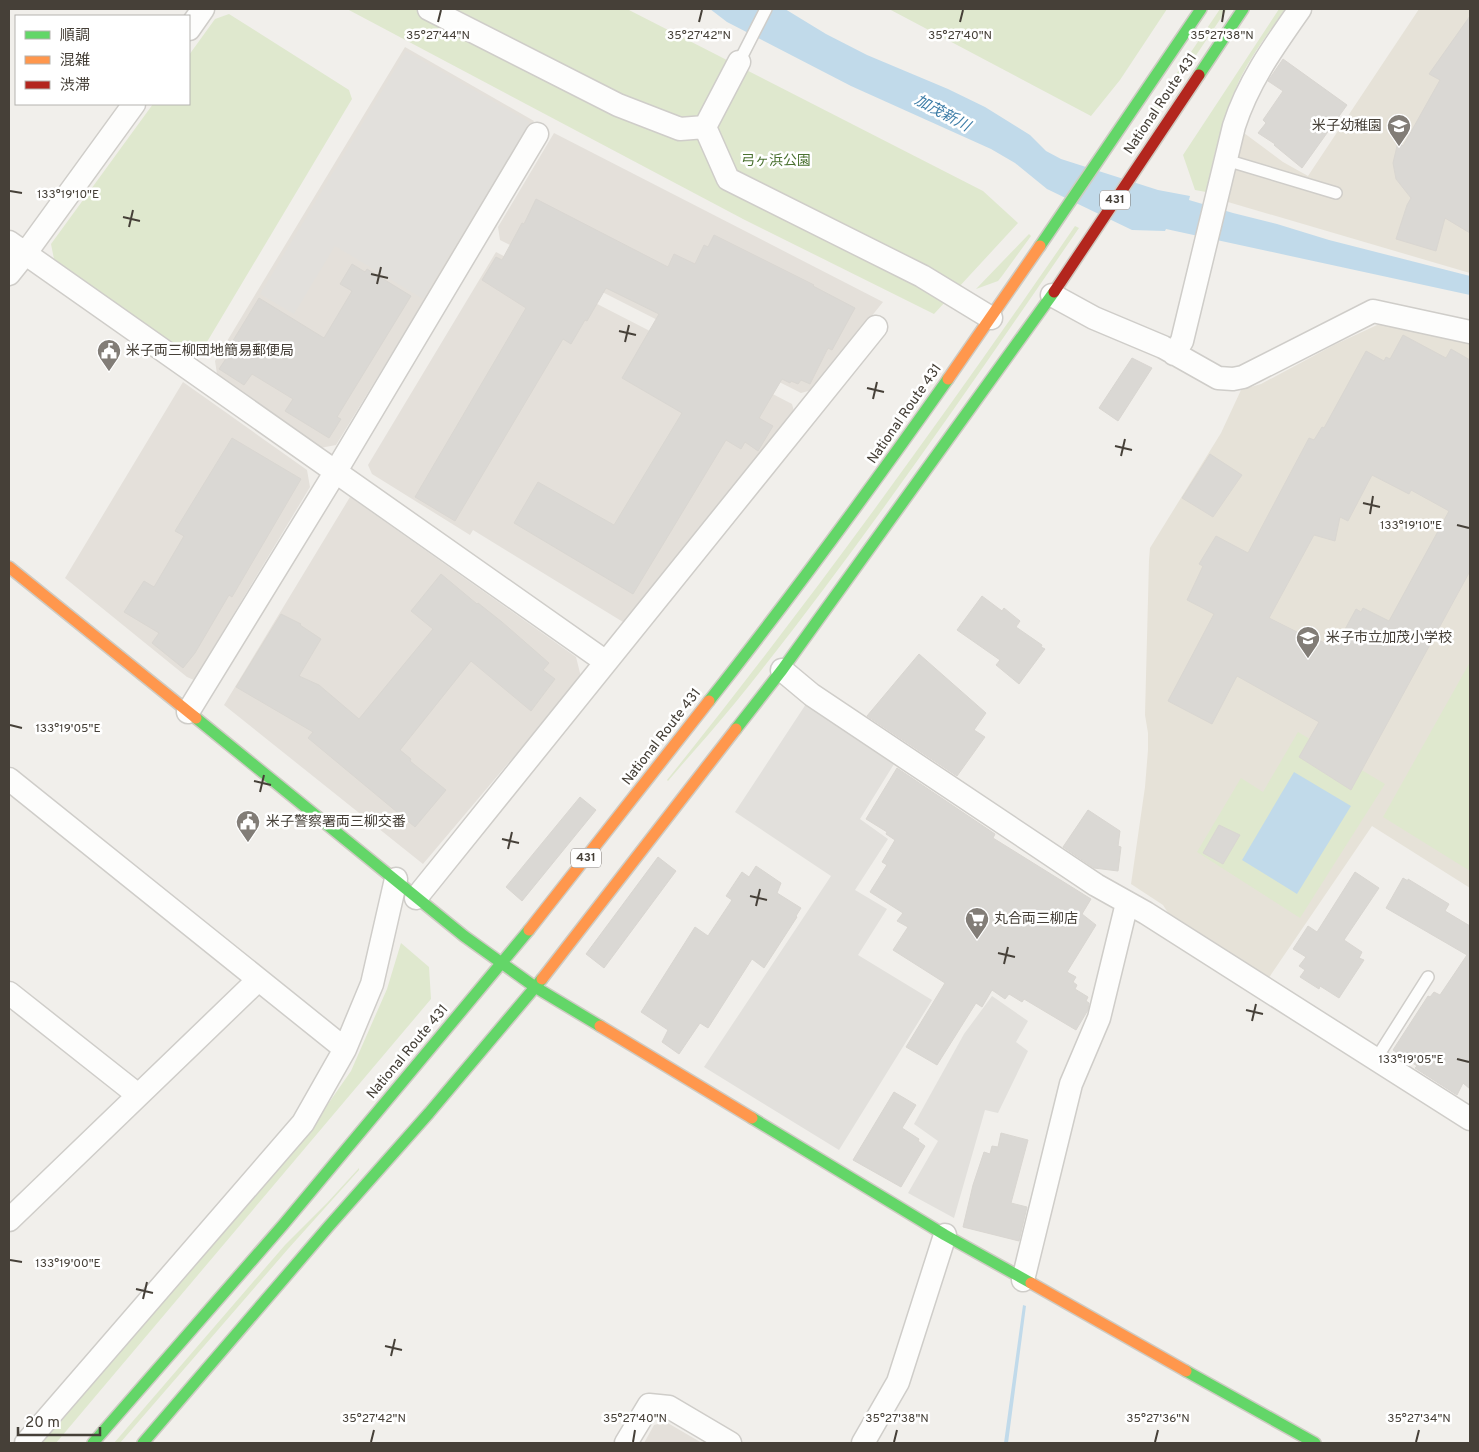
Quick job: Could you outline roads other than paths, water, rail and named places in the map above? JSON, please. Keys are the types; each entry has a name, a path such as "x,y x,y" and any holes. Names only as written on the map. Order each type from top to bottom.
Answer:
{"main road":[{"name":"National Route 431","path":"93,1443 282,1225 502,964 752,647 874,484 991,318 1201,9"},
{"name":"National Route 431","path":"143,1443 329,1226 429,1113 535,987 782,670 1052,296 1071,264 1243,9"},
{"path":"9,566 416,898 535,987 945,1235 1315,1443"}],"street":[{"path":"190,27 203,9"},
{"path":"429,9 618,105 680,128 705,127"},
{"path":"1174,354 1182,340 1234,126 1248,90 1260,67 1300,9"},
{"path":"705,127 739,62"},
{"path":"9,274 17,248 133,105"},
{"path":"705,127 728,179 922,276 991,318"},
{"path":"188,712 336,471 537,134"},
{"path":"17,248 606,662"},
{"path":"1052,296 1094,318 1163,347 1218,378 1233,379 1243,377 1373,311 1470,332"},
{"path":"416,898 876,327"},
{"path":"782,670 820,700 1096,885 1146,913 1470,1119"},
{"path":"9,779 345,1049"},
{"path":"26,1443 303,1123 345,1049 372,984 396,880"},
{"path":"1023,1280 1071,1084 1099,1018 1127,903"},
{"path":"9,1220 258,980"},
{"path":"9,993 138,1095"},
{"path":"863,1443 898,1382 945,1235"},
{"path":"626,1443 649,1405 669,1407 730,1443"}],"lane":[{"path":"739,62 766,9"},
{"path":"1226,160 1336,193"},
{"path":"1376,1059 1428,977"}],"water":[{"name":"加茂新川","path":"710,9 785,9 826,34 867,55 948,89 985,107 1030,135 1046,151 1061,159 1158,190 1190,196 1189,200 1233,213 1470,276 1470,295 1166,229 1165,231 1132,230 1047,189 1015,163 991,149 851,86 727,22"},
{"path":"1294,772 1351,806 1297,894 1242,860"},
{"path":"1023,1305 1026,1306 1008,1443 1004,1443"}],"place":[{"name":"米子幼稚園","path":"1399,147"},
{"name":"米子両三柳団地簡易郵便局","path":"109,372"},
{"name":"米子市立加茂小学校","path":"1308,659"},
{"name":"米子警察署両三柳交番","path":"248,843"},
{"name":"丸合両三柳店","path":"977,940"}],"park label":[{"name":"弓ヶ浜公園","path":"776,161"}]}
